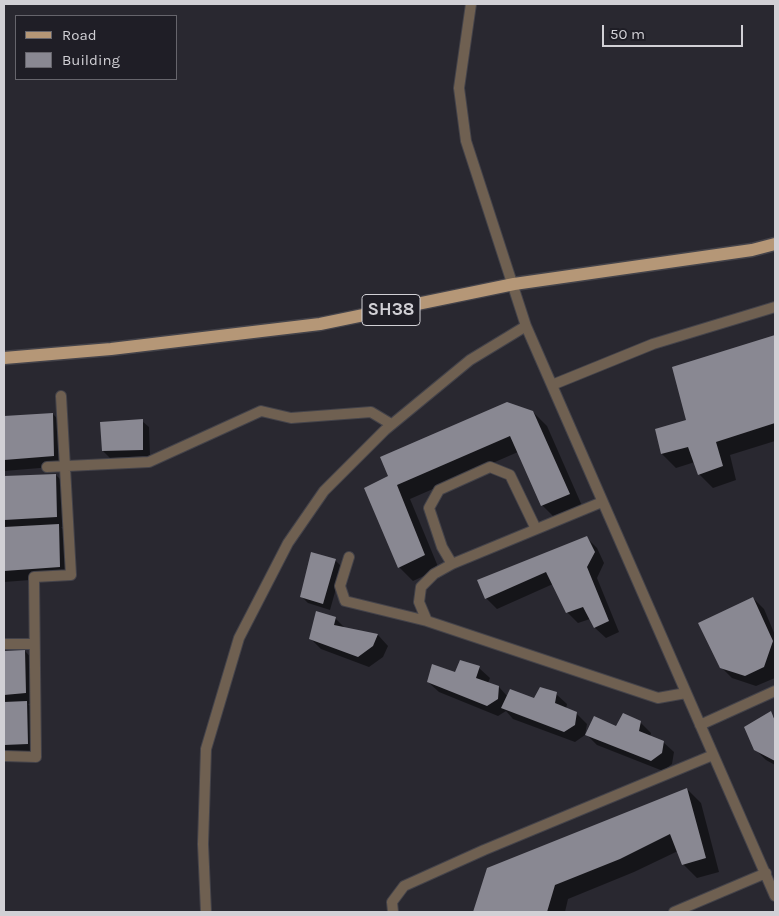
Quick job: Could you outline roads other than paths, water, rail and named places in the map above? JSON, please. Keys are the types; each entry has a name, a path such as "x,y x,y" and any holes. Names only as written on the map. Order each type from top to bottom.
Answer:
{"main road":[{"name":"SH38","path":"4,358 111,349 320,324 514,284 752,250 775,244"}],"street":[{"path":"471,4 459,88 466,141 514,284 526,326 775,896"},
{"path":"552,385 653,344 775,307"},
{"path":"206,912 203,844 206,749 239,638 288,543 324,491 391,424 470,360 526,326"},
{"path":"4,756 36,756 34,577 71,575 61,396"},
{"path":"47,467 148,462 262,411 291,418 371,412 391,424"},
{"path":"452,564 442,546 429,508 439,490 490,468 510,475 536,529"},
{"path":"426,621 419,602 421,587 434,574 452,564 602,502"},
{"path":"349,557 340,586 345,602 426,621 658,698 686,693"},
{"path":"4,644 34,644"},
{"path":"700,725 775,691"},
{"path":"393,912 392,902 404,886 484,850 713,755"},
{"path":"674,912 766,873"}]}
